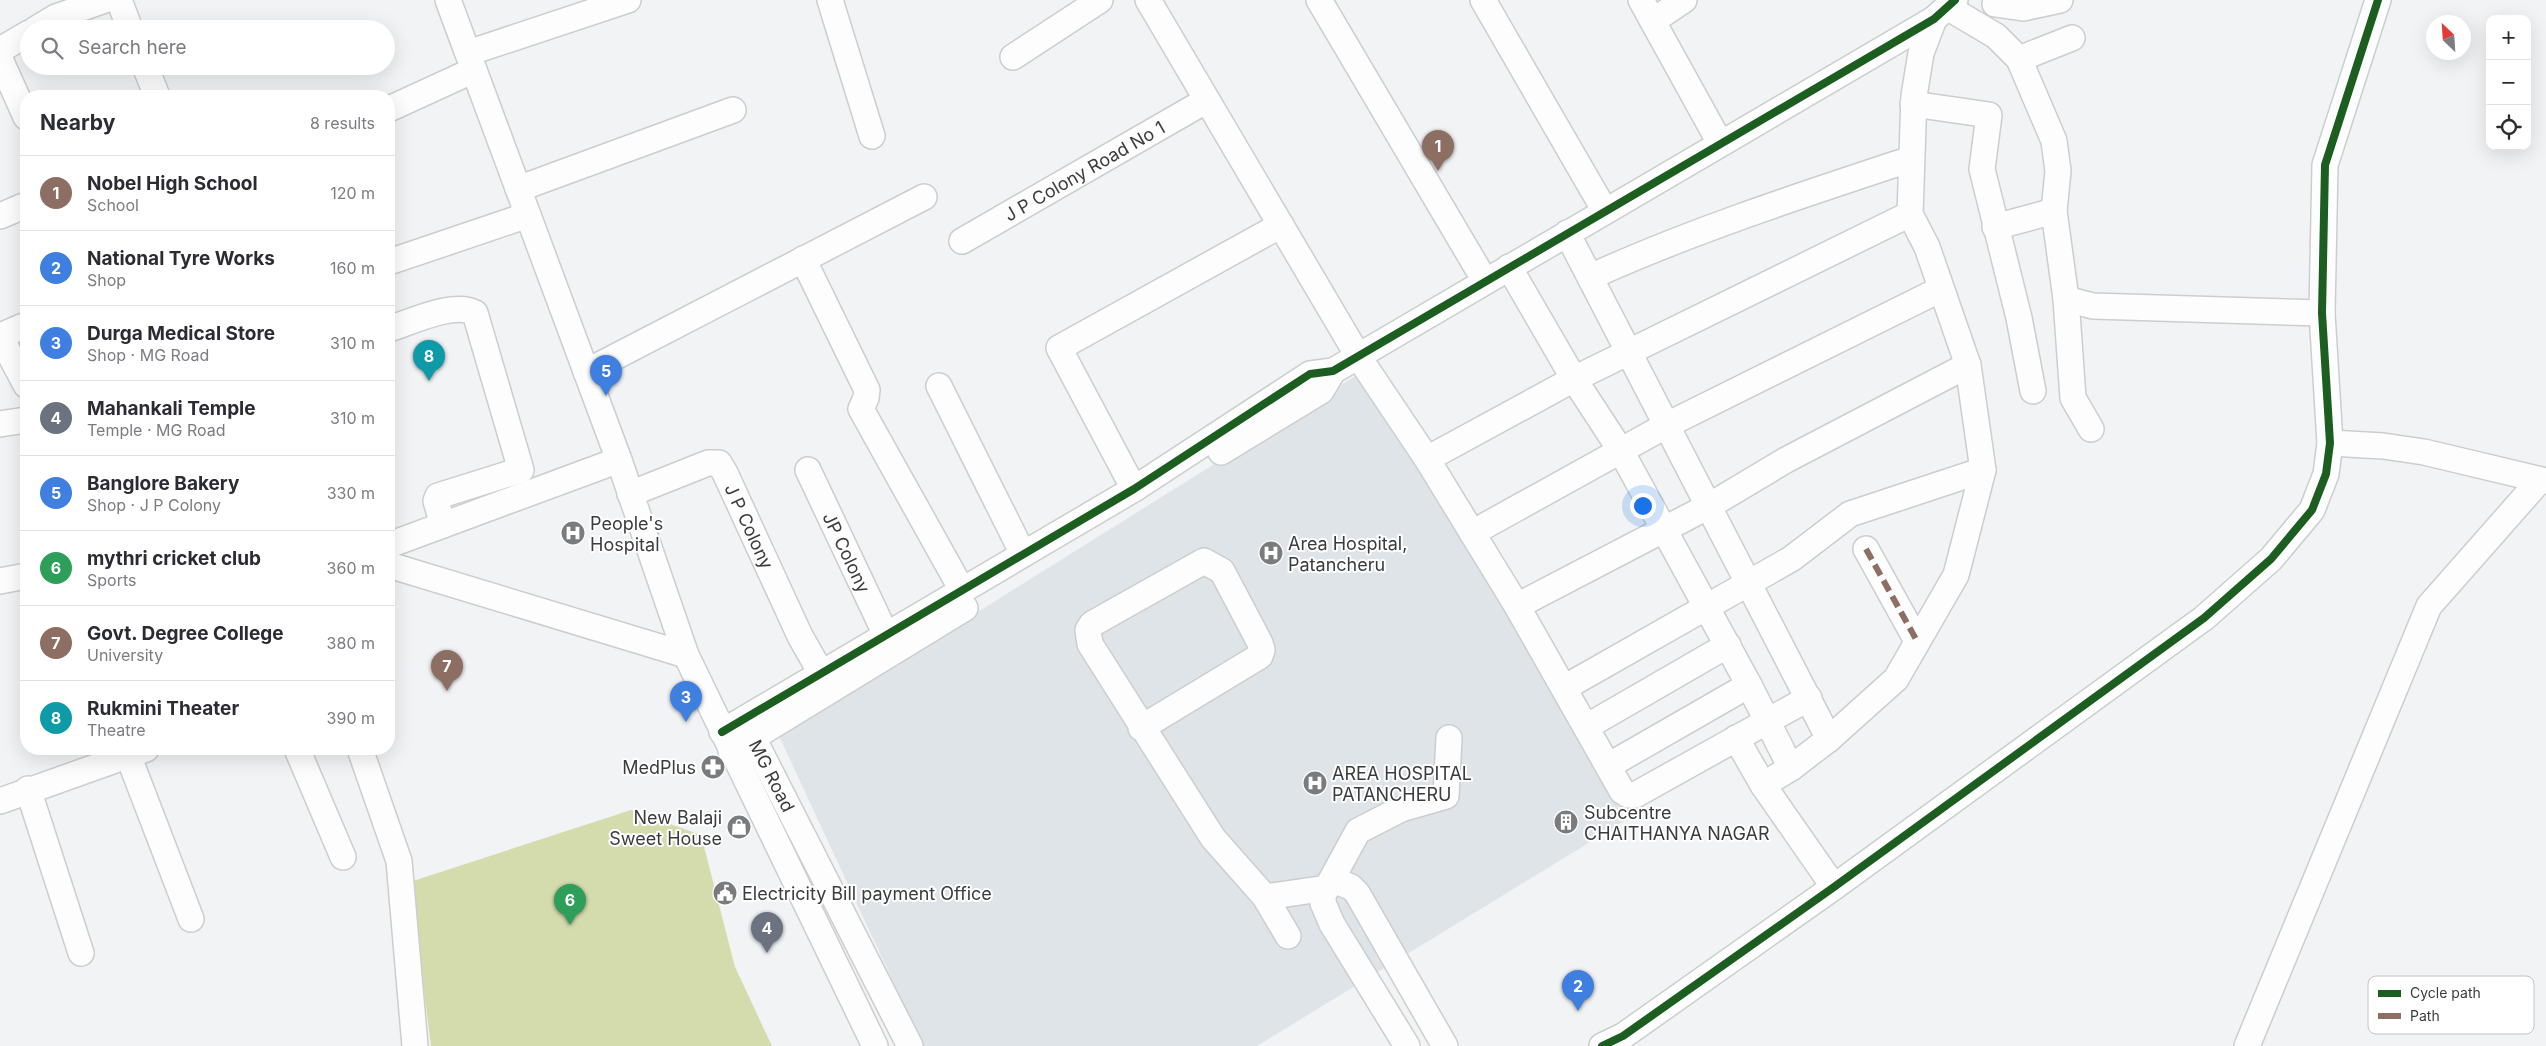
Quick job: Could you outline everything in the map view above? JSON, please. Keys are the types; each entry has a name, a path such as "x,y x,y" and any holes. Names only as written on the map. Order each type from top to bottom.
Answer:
{"street":[{"path":"51,20 105,0"},
{"path":"119,0 127,20"},
{"path":"448,0 619,460 686,655 708,702"},
{"path":"395,105 471,61 628,0"},
{"path":"830,0 872,136"},
{"path":"1013,56 1100,0"},
{"path":"1148,0 1358,356 1427,459 1517,606 1622,791 1628,795 1635,795 1809,698"},
{"path":"1319,0 1485,282"},
{"path":"1483,0 1605,211"},
{"path":"1684,0 1647,10 1720,143"},
{"path":"1995,4 2023,8 2060,0"},
{"path":"1615,1043 1834,887 2204,618 2238,591 2271,559 2312,510 2326,474 2330,443 2322,313 2326,165 2378,0"},
{"path":"1945,8 1996,36 2019,59 2054,141 2058,171 2054,211 2066,300 2073,398 2091,429"},
{"path":"1763,785 1829,739 1896,679 1956,575 1982,470 1968,365 1927,247 1910,214 1914,104 1921,53 1945,8"},
{"path":"726,742 1358,356 1567,234 1945,8"},
{"path":"0,50 20,38"},
{"path":"2019,59 2072,38"},
{"path":"0,59 20,104"},
{"path":"149,75 155,90"},
{"name":"J P Colony Road No 1","path":"962,241 1207,100"},
{"path":"1914,104 1990,115 1982,170 2019,318 2033,391"},
{"path":"518,189 733,110"},
{"path":"1590,277 1637,256 1780,202 1911,159"},
{"path":"586,372 924,197"},
{"path":"0,216 20,208"},
{"path":"1995,227 2054,211"},
{"path":"1427,459 1574,379 1910,214"},
{"path":"395,260 528,215"},
{"path":"1134,489 1059,348 1281,225"},
{"path":"1567,234 1829,739"},
{"path":"803,259 867,390 861,409 962,590"},
{"path":"1509,267 1574,379 1621,451 1728,645 1768,721 1790,768"},
{"path":"1472,533 1667,425 1942,289"},
{"path":"2066,300 2093,306 2322,313"},
{"path":"395,327 453,309 467,309 475,314 529,493"},
{"path":"20,327 0,336 20,374"},
{"path":"1517,606 1709,506 1786,460 1968,365"},
{"path":"749,729 821,673 1321,379"},
{"path":"939,386 1023,554"},
{"path":"0,424 20,421"},
{"path":"2247,1046 2430,606 2543,480 2424,452 2383,446 2330,443"},
{"path":"395,543 619,460"},
{"name":"J P Colony","path":"630,494 708,463 719,464 726,473 800,636 821,673"},
{"path":"443,525 436,501 438,496 521,470"},
{"name":"JP Colony","path":"808,470 886,635"},
{"path":"1564,688 1791,559 1850,514 1982,470"},
{"path":"1866,549 1917,641"},
{"path":"1141,728 1260,656 1262,650 1260,643 1222,571 1204,561 1092,624 1088,630 1090,644 1141,728 1213,838 1265,897 1288,936"},
{"path":"395,567 686,655"},
{"path":"0,581 20,577"},
{"path":"1586,727 1728,645"},
{"path":"1608,766 1749,685"},
{"name":"MG Road","path":"708,702 749,729 910,1046"},
{"name":"MG Road","path":"708,702 875,1046"},
{"path":"1407,1046 1332,924 1324,903 1330,884 1358,831 1401,809 1446,796 1449,738"},
{"path":"1736,738 1763,785 1834,887"},
{"path":"0,801 28,789 128,755"},
{"path":"138,755 192,919"},
{"path":"300,755 343,857"},
{"path":"362,755 399,861 415,1046"},
{"path":"28,789 81,953"},
{"path":"1265,897 1330,884 1351,887 1357,893 1445,1046"}],"shaded area":[{"name":"Area Hospital, Patancheru","path":"1365,370 1626,820 1257,1046 923,1046 779,736"}],"green space":[{"path":"631,810 701,835 735,967 772,1046 431,1046 410,882"}],"marked path":[{"path":"1866,549 1917,641"}],"cycle path":[{"path":"722,732 1134,489 1310,374 1333,371 1934,19 1955,0"},
{"path":"1602,1046 1623,1036 1834,887 2204,618 2271,559 2312,510 2326,474 2330,443 2322,313 2325,165 2378,0"}],"place":[{"name":"Nobel High School","path":"1438,171"},
{"name":"Rukmini Theater","path":"429,381"},
{"name":"Banglore Bakery","path":"606,396"},
{"name":"People's Hospital","path":"573,533"},
{"name":"Area Hospital, Patancheru","path":"1271,553"},
{"name":"Govt. Degree College","path":"447,691"},
{"name":"Durga Medical Store","path":"686,722"},
{"name":"MedPlus","path":"713,767"},
{"name":"AREA HOSPITAL PATANCHERU","path":"1315,783"},
{"name":"Subcentre CHAITHANYA NAGAR","path":"1566,822"},
{"name":"New Balaji Sweet House","path":"739,827"},
{"name":"Electricity Bill payment Office","path":"725,893"},
{"name":"mythri cricket club","path":"570,925"},
{"name":"Mahankali Temple","path":"767,953"},
{"name":"National Tyre Works","path":"1578,1011"}]}
